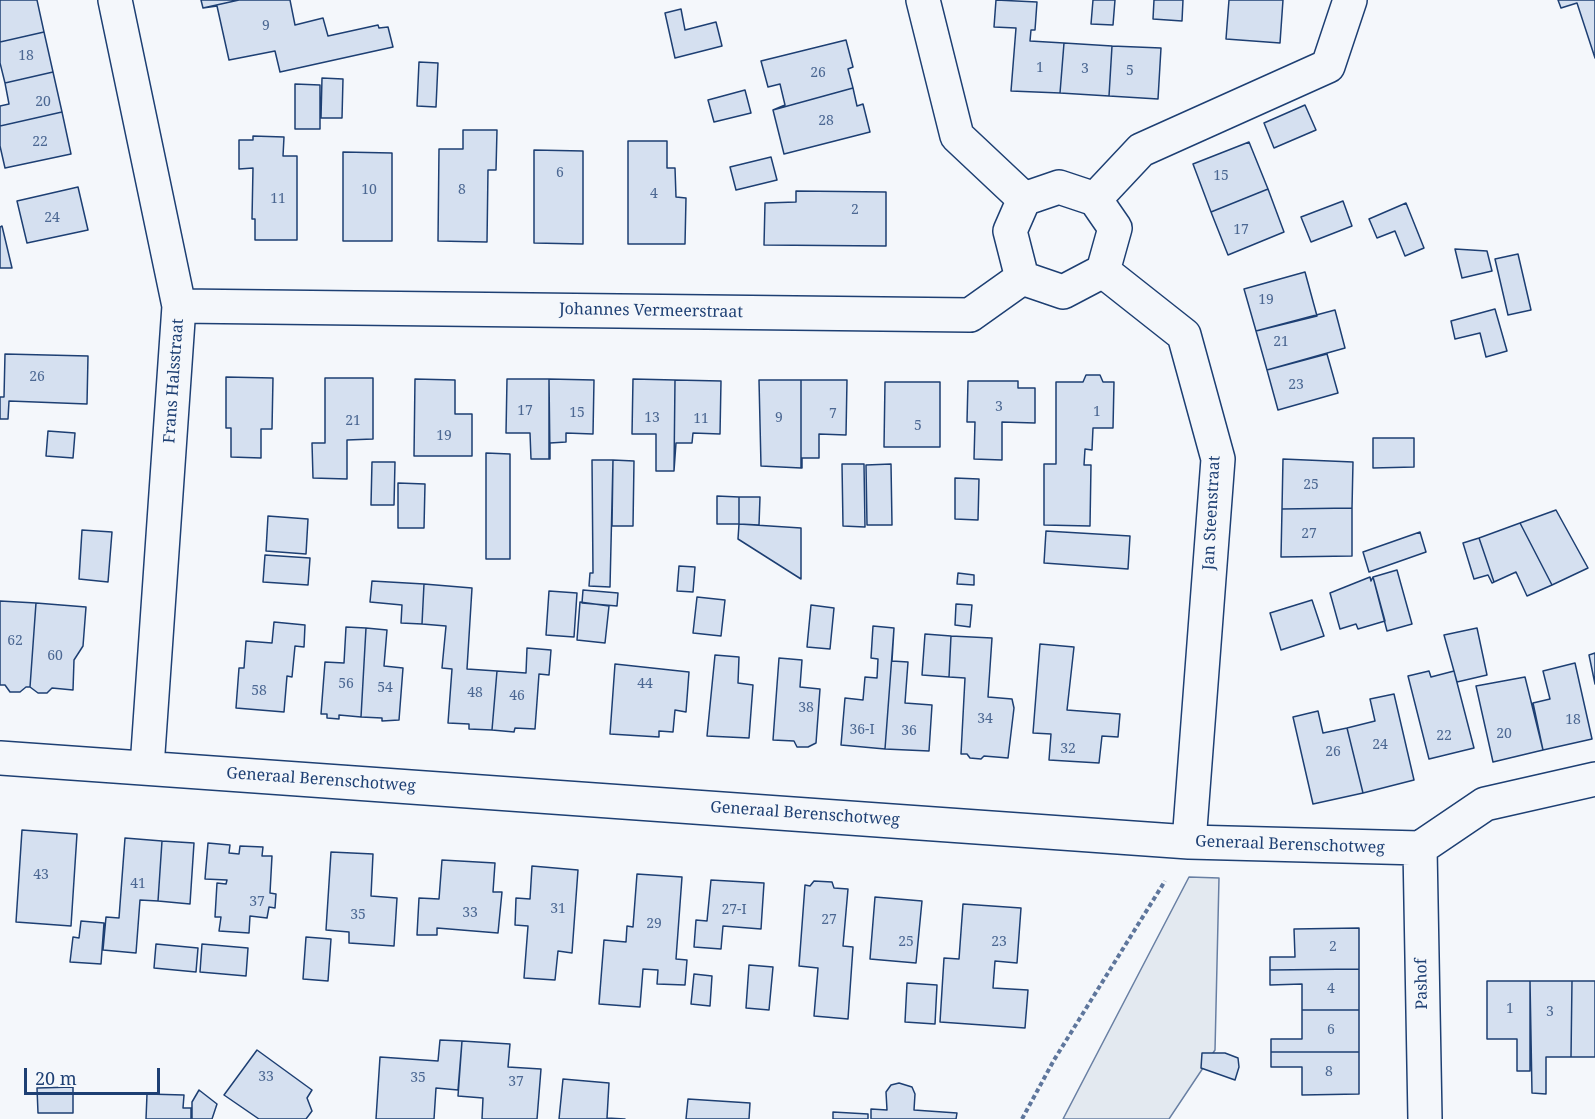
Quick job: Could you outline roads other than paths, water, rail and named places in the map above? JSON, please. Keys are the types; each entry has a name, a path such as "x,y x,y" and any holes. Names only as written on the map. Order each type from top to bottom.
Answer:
{"street":[{"name":"Frans Halsstraat","path":"115,0 179,306 147,767"},
{"path":"923,0 957,136 1024,199"},
{"path":"1095,199 1141,150 1328,66 1350,0"},
{"path":"1059,187 1095,199 1115,228 1103,271 1063,292 1022,278 1010,231 1024,199 1059,187"},
{"name":"Jan Steenstraat","path":"1103,271 1184,335 1218,459 1189,842"},
{"name":"Johannes Vermeerstraat","path":"179,306 970,315 1022,278"},
{"name":"Generaal Berenschotweg","path":"0,758 1189,842 1420,848"},
{"path":"1420,848 1485,804 1595,778"},
{"name":"Pashof","path":"1420,848 1425,1119"}]}
